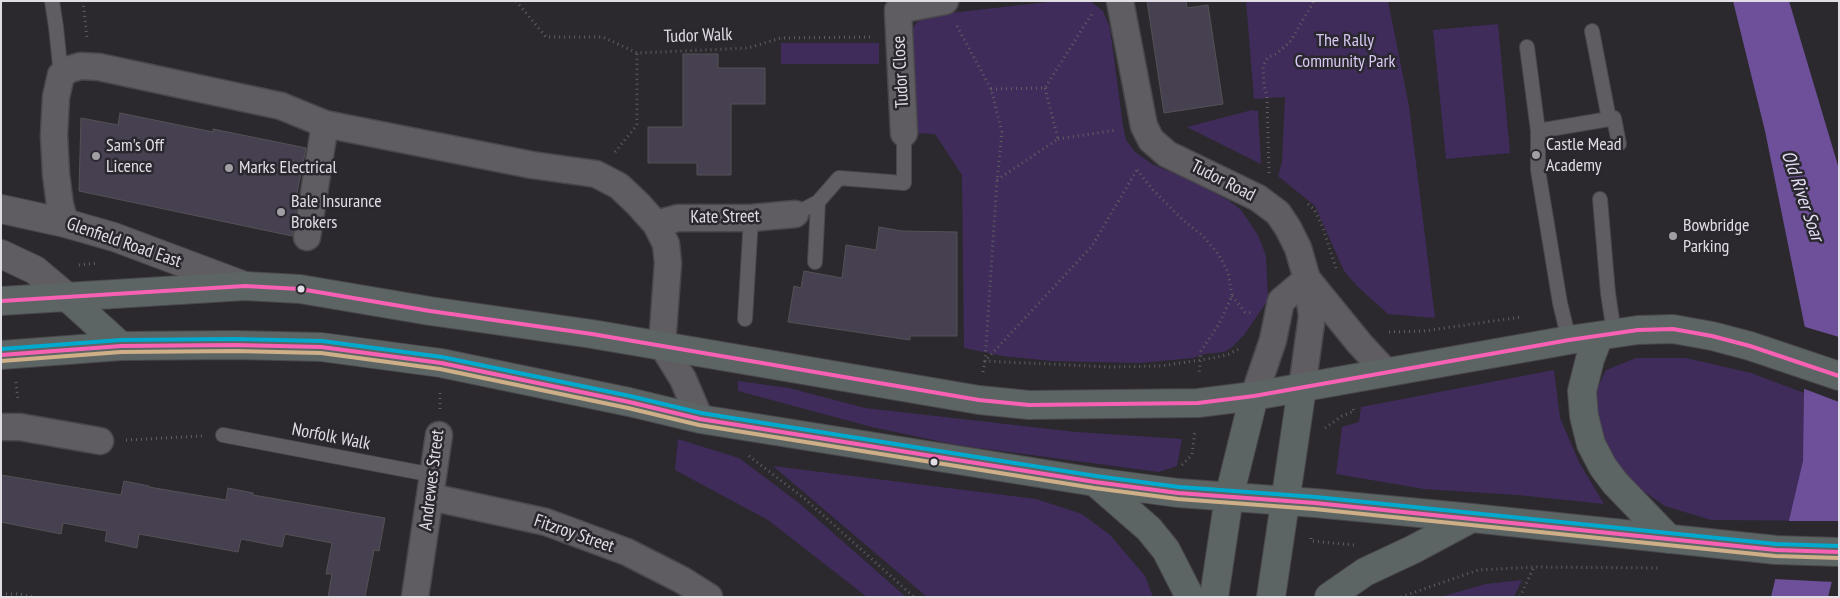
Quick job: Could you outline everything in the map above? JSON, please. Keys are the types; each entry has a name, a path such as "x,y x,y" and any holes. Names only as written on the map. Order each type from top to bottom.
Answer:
{"main road":[{"path":"1,301 245,286 300,289 430,311 662,345 979,400 1029,406 1198,403 1254,396 1569,340 1638,330 1673,329 1712,336 1839,376"},
{"path":"67,297 121,346"},
{"path":"1606,334 1590,359 1582,390 1584,416 1591,444 1603,467 1615,483 1669,539"},
{"path":"1,355 121,346 235,345 321,347 441,363 629,402 700,419 1095,482 1178,493 1472,518 1776,550 1839,552"},
{"path":"1271,597 1302,388"},
{"path":"1214,597 1230,497 1254,396"},
{"path":"1095,482 1149,529 1166,550 1190,597"},
{"path":"1329,597 1364,572 1414,550 1472,518"}],"street":[{"name":"Tudor Close","path":"904,133 897,6 945,1"},
{"path":"1120,1 1147,133"},
{"path":"65,222 58,189 55,155 56,97 61,75 70,69 80,66 91,66 281,106 324,124 532,165 596,174 619,186 638,204 656,224 666,244 668,263 662,345 683,379 700,419"},
{"path":"307,237 324,124"},
{"name":"Tudor Road","path":"1147,133 1167,154 1258,198 1278,213 1288,228 1298,248 1307,279 1312,316 1302,388"},
{"name":"Glenfield Road East","path":"1,209 65,222 128,242 245,286"},
{"name":"Kate Street","path":"656,224 678,218 751,218 795,214"},
{"path":"1,254 34,270 67,297"},
{"path":"1254,396 1272,340 1281,302 1307,279"},
{"name":"Tudor Road","path":"1307,279 1360,344 1386,372"},
{"path":"1,427 20,427 100,441"},
{"name":"Andrewes Street","path":"414,597 439,435"},
{"name":"Fitzroy Street","path":"432,486 546,522 627,552 682,580 709,597"}],"lane":[{"path":"52,1 61,75"},
{"path":"1592,31 1609,120"},
{"path":"1526,47 1538,132 1538,170 1562,311 1569,340"},
{"path":"1538,132 1614,118 1619,144"},
{"path":"795,214 818,202 839,178 904,182 904,133"},
{"path":"1600,199 1608,293 1606,334"},
{"path":"815,262 818,202"},
{"path":"745,319 751,218"},
{"name":"Norfolk Walk","path":"223,435 432,486"}],"path":[{"path":"83,1 91,66"},
{"name":"Tudor Walk","path":"516,1 546,37 603,37 637,52 748,48 781,38 900,37"},
{"path":"945,1 991,89 1002,132 985,361 979,400"},
{"path":"1258,198 1269,176 1267,97 1263,66 1268,57 1276,54 1290,42 1314,1"},
{"path":"1058,139 1045,88 1094,9"},
{"path":"596,174 636,125 637,52"},
{"path":"991,89 1045,88"},
{"path":"985,361 1092,246 1137,170 1147,133 1058,139 997,181"},
{"path":"1137,170 1154,191 1182,219 1203,236 1219,255 1228,272 1232,296 1219,324 1201,351 1192,455 1181,466 1178,493"},
{"path":"1386,331 1392,333 1424,331 1562,311"},
{"path":"985,361 1111,367 1161,366 1229,354 1241,348 1245,343"},
{"name":"Andrewes Street","path":"439,435 441,363"},
{"path":"100,441 223,435"},
{"path":"745,454 805,499 914,597"},
{"path":"1401,597 1478,570 1534,567 1660,568"},
{"path":"1520,597 1534,567"},
{"path":"1,594 18,594 34,597"}],"green space":[{"path":"1057,1 1090,1 1103,11 1110,28 1126,140 1135,152 1152,164 1194,182 1228,200 1241,210 1258,235 1266,256 1268,300 1244,335 1224,352 1204,354 1193,358 1140,363 1051,361 1003,356 964,348 962,175 935,134 914,133 912,30 917,22 926,16"},
{"name":"The Rally Community Park","path":"1246,1 1388,1 1409,106 1435,318 1388,314 1357,286 1344,271 1315,206 1278,176 1282,162 1285,97 1254,99"},
{"path":"1498,24 1510,153 1446,159 1433,30"},
{"path":"781,43 879,43 879,64 781,64"},
{"path":"1252,110 1258,111 1261,164 1187,127"},
{"path":"1636,358 1686,358 1751,373 1839,406 1839,521 1711,520 1665,506 1627,480 1606,450 1592,400 1606,370"},
{"path":"1554,370 1560,418 1579,462 1604,504 1518,495 1424,489 1336,474 1342,427 1359,422 1361,407"},
{"path":"738,381 789,388 865,408 1076,432 1182,439 1177,466 1159,472 957,445 872,427 738,391"},
{"path":"678,439 739,458 799,503 906,597 867,597 768,520 675,470"},
{"path":"773,466 1036,499 1082,514 1110,535 1145,576 1153,597 927,597"},
{"path":"1522,580 1514,597 1440,597 1486,584"}],"water":[{"name":"Old River Soar","path":"1733,1 1789,1 1839,169 1839,553 1828,597 1771,597 1803,461 1805,328 1765,131"}],"pier":[{"path":"1802,326 1839,337 1839,402 1802,388"},
{"path":"1787,521 1839,521 1839,563 1834,582 1773,579"}],"building":[{"path":"1147,1 1186,1 1187,8 1208,5 1223,104 1164,113"},
{"path":"683,54 718,54 718,68 765,68 765,104 731,104 731,175 697,175 697,163 648,163 648,127 683,127"},
{"name":"Marks Electrical","path":"120,113 306,148 297,193 299,194 292,236 79,191 81,118 118,125"},
{"path":"879,227 902,231 957,232 957,336 910,336 910,340 788,322 794,286 801,288 804,271 842,278 846,245 876,250"},
{"path":"1,475 121,495 124,481 226,500 228,488 253,493 253,495 385,518 379,551 374,550 365,597 328,597 332,574 326,574 332,543 285,534 282,547 241,539 238,552 139,534 137,548 105,541 107,531 63,523 61,534 1,522"}],"transit line":[{"path":"1,301 245,286 300,289 430,311 592,334 979,400 1029,405 1198,403 1254,396 1569,340 1638,330 1673,329 1712,336 1750,346 1839,376"},
{"path":"1,349 121,340 235,339 322,341 442,357 630,396 701,413 1096,476 1179,487 1316,497 1776,544 1839,546"},
{"path":"1,355 121,346 235,345 321,347 441,363 629,402 700,419 1095,482 1178,493 1315,503 1776,550 1839,552"},
{"path":"1,361 121,352 235,351 321,353 440,369 628,408 699,425 1094,488 1178,499 1314,509 1775,556 1839,558"}],"place":[{"name":"Castle Mead Academy","path":"1536,155"},
{"name":"Sam's Off Licence","path":"96,156"},
{"name":"Marks Electrical","path":"229,168"},
{"name":"Bale Insurance Brokers","path":"281,212"},
{"name":"Bowbridge Parking","path":"1673,236"}]}
